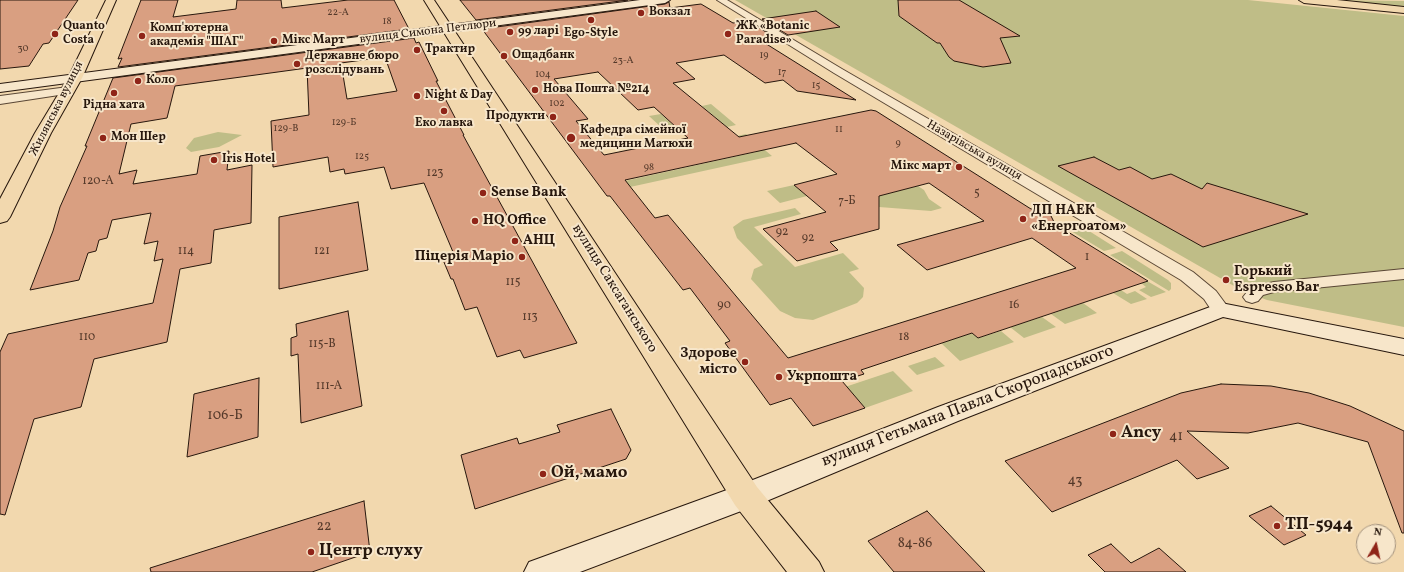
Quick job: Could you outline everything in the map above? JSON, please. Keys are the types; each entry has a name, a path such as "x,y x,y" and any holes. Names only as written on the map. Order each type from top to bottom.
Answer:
{"main road":[{"name":"Жилянська вулиця","path":"0,217 43,133 71,84 111,0"},
{"name":"вулиця Саксаганського","path":"429,0 449,29 746,496 807,572"},
{"name":"вулиця Симона Петлюри","path":"0,88 71,84 449,29 665,0"},
{"path":"1304,0 1404,10"},
{"path":"1221,310 1404,348"},
{"name":"вулиця Гетьмана Павла Скоропадського","path":"541,572 746,496 948,414 1221,310"}],"street":[{"name":"Назарівська вулиця","path":"720,0 838,72 1187,276 1206,291 1221,310"},
{"name":"вулиця Симона Петлюри","path":"0,100 71,84"},
{"path":"1252,297 1257,291 1274,287 1404,274"}],"shaded area":[{"path":"735,0 1248,0 1404,16 1404,327 1267,300 1241,290"},
{"path":"1327,0 1404,1 1404,7"},
{"path":"711,104 736,125 727,127 702,106"},
{"path":"661,114 674,126 662,128 649,116"},
{"path":"218,132 242,135 219,147 191,152 186,148 194,138"},
{"path":"746,134 772,156 630,187 625,181 756,152 737,136"},
{"path":"794,185 807,196 780,203 767,191"},
{"path":"918,186 924,190 929,199 942,208 931,211 879,207 879,196"},
{"path":"795,208 801,214 754,227 795,267 843,253 859,269 849,272 864,288 863,297 857,303 813,320 795,318 780,311 751,279 754,269 763,265 737,238 733,227 743,220"},
{"path":"1078,224 1116,248 1104,251 1066,228"},
{"path":"1122,251 1168,280 1171,283 1171,289 1169,291 1110,255"},
{"path":"1147,281 1166,292 1151,297 1139,290 1146,287 1141,283"},
{"path":"1121,290 1127,294 1135,291 1147,299 1131,304 1113,293"},
{"path":"1083,303 1097,313 1065,324 1051,314"},
{"path":"1042,317 1056,327 1024,338 1010,327"},
{"path":"1001,331 1014,342 960,361 941,343 972,333 978,338"},
{"path":"935,357 945,366 917,375 908,366"},
{"path":"893,371 913,391 865,408 852,394 803,401"}],"building":[{"path":"0,0 78,0 49,43 43,44 29,66 0,69"},
{"path":"141,0 178,0 173,17 236,9 237,0 281,0 282,8 348,0 394,0 409,29 118,67 122,58 118,59"},
{"path":"460,0 628,0 476,20"},
{"path":"898,0 959,0 1020,36 1000,38 1011,63 983,67 954,61 949,57 940,43 937,43 899,16"},
{"path":"669,2 670,8 701,4 733,23 748,21 774,37 760,40 856,100 797,91 783,80 765,83 724,55 676,63 695,79 673,83 739,137 871,110 876,111 1031,209 1045,211 1050,214 1055,224 1148,281 978,338 972,333 861,370 864,374 842,381 865,408 813,426 791,398 770,405 725,343 730,341 690,288 683,290 610,196 607,196 482,29 665,4","holes":["598,72 638,110 654,107 688,138 604,155 576,121 588,119 554,79","796,143 837,174 794,185 826,212 763,229 797,261 838,250 830,242 879,229 879,196 929,183 984,221 897,245 927,270 1032,238 1076,268 788,358 668,215 655,218 625,180"]},
{"path":"816,11 840,27 788,35 762,19"},
{"path":"414,38 416,43 419,42 438,81 436,81 463,135 577,343 524,358 520,350 497,357 477,307 465,310 453,279 451,279 441,255 453,252 424,183 391,189 384,167 345,174 344,169 330,172 328,157 273,167 271,121 309,115 307,68 175,86 167,118 131,124 119,174 137,170 133,184 197,174 200,156 229,151 227,170 252,165 251,223 214,230 211,263 180,269 167,342 94,359 81,407 34,419 5,515 0,514 0,352 8,334 153,303 163,259 154,261 158,241 144,244 151,213 112,220 107,238 99,240 96,251 88,253 79,280 30,290 53,231 60,207 87,146 85,146 113,78","holes":["385,57 397,91 347,99 341,63"]},
{"path":"1094,157 1119,170 1130,167 1152,179 1171,174 1202,189 1207,183 1308,214 1203,247 1058,166"},
{"path":"358,202 368,270 279,289 279,217"},
{"path":"348,311 362,406 301,423 298,354 291,356 291,338 297,336 296,324"},
{"path":"259,378 258,437 187,457 194,394"},
{"path":"1221,384 1271,386 1309,393 1350,406 1404,431 1404,533 1402,533 1368,442 1298,423 1248,433 1187,431 1229,468 1197,479 1177,460 1052,512 1005,461 1181,393"},
{"path":"611,409 631,450 626,459 475,509 461,455 517,438 519,444 560,432 557,425"},
{"path":"364,501 370,552 312,572 151,572 150,568"},
{"name":"ТП-5944","path":"1271,506 1306,535 1284,545 1249,516"},
{"path":"927,511 985,572 894,572 868,541"},
{"path":"1111,544 1131,563 1159,548 1186,572 1105,572 1088,555"}],"place":[{"name":"Вокзал","path":"641,13"},
{"name":"Ego-Style","path":"591,20"},
{"name":"99 ларі","path":"510,32"},
{"name":"Quanto Costa","path":"55,34"},
{"name":"ЖК «Botanic Paradise»","path":"728,34"},
{"name":"Комп'ютерна академія \"ШАГ\"","path":"142,36"},
{"name":"Мікс Март","path":"274,41"},
{"name":"Трактир","path":"417,50"},
{"name":"Ощадбанк","path":"504,56"},
{"name":"Державне бюро розслідувань","path":"297,64"},
{"name":"Коло","path":"138,81"},
{"name":"Нова Пошта №214","path":"535,90"},
{"name":"Рідна хата","path":"114,93"},
{"name":"Night & Day","path":"417,96"},
{"name":"Еко лавка","path":"444,111"},
{"name":"Продукти","path":"553,117"},
{"name":"Мон Шер","path":"103,138"},
{"name":"Кафедра сімейної медицини Матюхи","path":"571,138"},
{"name":"Iris Hotel","path":"214,160"},
{"name":"Мікс март","path":"959,167"},
{"name":"Sense Bank","path":"483,193"},
{"name":"ДП НАЕК «Енергоатом»","path":"1023,219"},
{"name":"HQ Office","path":"475,221"},
{"name":"АНЦ","path":"515,241"},
{"name":"Піцерія Маріо","path":"522,257"},
{"name":"Горький Espresso Bar","path":"1226,280"},
{"name":"Здорове місто","path":"745,362"},
{"name":"Укрпошта","path":"779,377"},
{"name":"Ancy","path":"1113,434"},
{"name":"Ой, мамо","path":"543,474"},
{"name":"ТП-5944","path":"1277,526"},
{"name":"Центр слуху","path":"311,552"}]}
